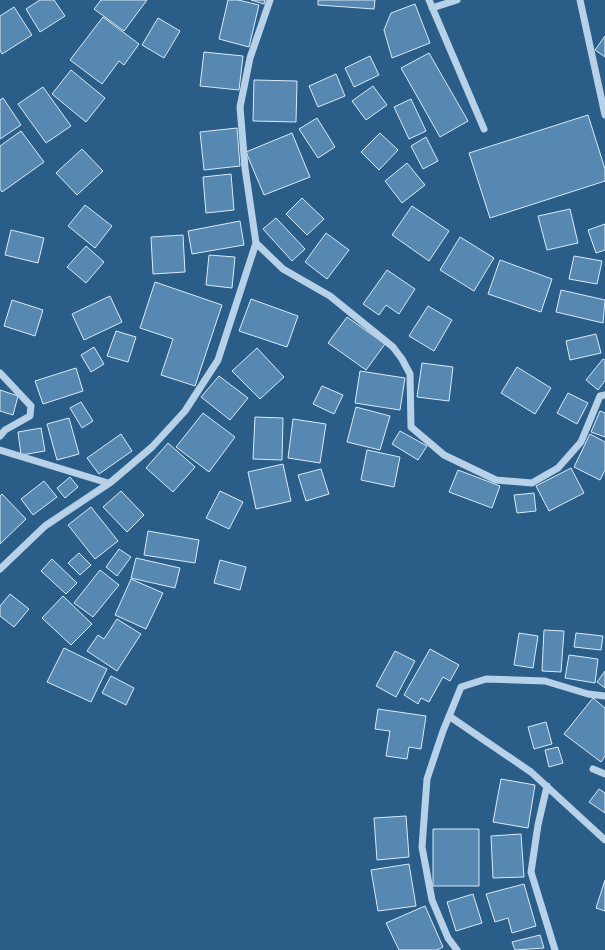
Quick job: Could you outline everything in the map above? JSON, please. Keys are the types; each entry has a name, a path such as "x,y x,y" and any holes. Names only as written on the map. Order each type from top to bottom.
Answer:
{"street":[{"path":"0,569 45,526 108,483 152,447 185,411 218,360 256,243 245,168 240,107 250,58 270,0"},
{"path":"429,0 484,128"},
{"path":"432,8 457,0"},
{"path":"580,0 605,115"},
{"path":"256,243 282,269 330,296 393,347 402,359 410,374 411,427 444,455 496,480 532,483 558,468 581,442 600,396 605,395"},
{"path":"0,374 31,406 30,416 6,430 0,436"},
{"path":"0,450 108,483"},
{"path":"457,950 448,938 432,900 422,847 427,779 449,716 461,688 486,679 545,681 588,694 605,696"},
{"path":"449,716 531,772 605,840"},
{"path":"594,769 605,774"},
{"path":"547,786 538,824 531,872 555,950"}],"building":[{"path":"40,0 54,0 65,16 40,32 26,9"},
{"path":"101,0 147,0 124,31 94,9"},
{"path":"228,0 238,0 259,5 249,47 219,39"},
{"path":"251,0 265,0 264,4"},
{"path":"318,0 375,0 374,9 318,5"},
{"path":"415,4 430,43 392,58 384,30 391,13"},
{"path":"14,7 32,35 2,54 0,50 0,16"},
{"path":"103,17 139,44 124,65 119,61 102,84 70,60"},
{"path":"158,18 180,31 164,58 142,45"},
{"path":"605,36 605,57 595,50"},
{"path":"204,52 243,56 239,90 200,86"},
{"path":"429,53 468,121 440,137 401,68"},
{"path":"370,56 379,75 354,87 345,68"},
{"path":"71,70 105,98 86,122 52,94"},
{"path":"336,74 345,96 318,107 309,86"},
{"path":"254,80 297,81 296,122 253,121"},
{"path":"373,86 387,105 366,120 352,101"},
{"path":"43,87 71,126 46,143 18,104"},
{"path":"3,98 21,125 0,139 0,100"},
{"path":"411,99 426,131 409,139 394,107"},
{"path":"588,115 605,169 605,181 490,218 469,153"},
{"path":"317,118 335,147 318,158 299,129"},
{"path":"237,128 240,166 204,170 200,132"},
{"path":"21,131 44,162 2,192 0,189 0,146"},
{"path":"292,133 310,177 264,195 246,152"},
{"path":"380,133 398,150 379,170 361,152"},
{"path":"426,137 438,161 423,169 411,146"},
{"path":"82,149 103,171 77,195 56,173"},
{"path":"407,163 425,185 402,203 385,181"},
{"path":"231,174 234,210 206,213 203,177"},
{"path":"302,198 324,219 307,235 286,214"},
{"path":"85,205 112,226 95,248 68,226"},
{"path":"412,206 449,231 429,261 392,235"},
{"path":"570,209 578,243 547,250 538,216"},
{"path":"276,218 305,249 292,261 263,229"},
{"path":"240,221 244,245 192,254 188,231"},
{"path":"605,224 605,250 596,253 588,230"},
{"path":"11,230 44,238 38,263 5,255"},
{"path":"326,233 349,250 327,279 305,262"},
{"path":"183,235 185,272 153,274 151,237"},
{"path":"460,237 494,258 474,291 440,270"},
{"path":"86,246 104,262 86,283 67,267"},
{"path":"209,255 235,257 232,288 206,285"},
{"path":"574,256 602,261 597,284 569,279"},
{"path":"500,260 552,279 541,312 488,294"},
{"path":"387,270 415,289 399,314 386,305 379,315 363,304"},
{"path":"155,282 222,305 195,386 161,375 173,339 140,328"},
{"path":"561,290 605,300 603,323 556,312"},
{"path":"110,296 122,322 84,340 72,314"},
{"path":"251,299 298,316 287,347 239,331"},
{"path":"12,300 43,310 35,336 4,326"},
{"path":"428,306 452,320 434,351 409,336"},
{"path":"347,317 385,344 366,370 328,343"},
{"path":"116,331 136,337 128,362 107,356"},
{"path":"596,334 601,353 570,360 566,341"},
{"path":"94,347 104,364 91,372 81,355"},
{"path":"257,348 284,377 260,399 232,371"},
{"path":"603,359 605,360 605,381 598,390 586,380"},
{"path":"422,363 453,367 449,401 417,397"},
{"path":"517,367 551,388 535,414 501,393"},
{"path":"76,368 83,391 43,404 35,381"},
{"path":"360,371 405,378 400,410 355,403"},
{"path":"219,376 248,398 230,420 201,397"},
{"path":"322,386 343,395 334,414 313,404"},
{"path":"0,390 18,396 13,415 0,411"},
{"path":"568,393 588,403 577,424 557,413"},
{"path":"81,402 93,421 82,428 70,408"},
{"path":"356,407 390,416 380,450 347,442"},
{"path":"600,411 605,413 605,437 591,432"},
{"path":"203,413 235,437 209,472 176,447"},
{"path":"255,417 283,418 282,460 253,459"},
{"path":"69,418 79,454 57,460 47,424"},
{"path":"293,419 326,424 320,463 288,458"},
{"path":"41,428 45,451 21,455 18,432"},
{"path":"400,431 427,446 418,460 392,444"},
{"path":"121,434 132,451 99,474 87,458"},
{"path":"590,434 605,442 605,470 600,480 574,467"},
{"path":"168,443 195,467 173,492 146,468"},
{"path":"367,450 400,457 394,487 361,480"},
{"path":"283,464 291,501 256,509 248,472"},
{"path":"571,468 584,493 549,511 536,486"},
{"path":"321,469 329,494 306,501 298,475"},
{"path":"458,470 500,486 492,508 449,492"},
{"path":"70,477 78,487 65,498 57,488"},
{"path":"44,481 57,497 33,515 21,499"},
{"path":"121,491 144,515 127,532 103,507"},
{"path":"220,491 243,502 229,529 206,518"},
{"path":"534,493 536,511 517,513 514,495"},
{"path":"2,494 26,519 0,544 0,496"},
{"path":"91,507 118,541 95,559 68,525"},
{"path":"148,531 199,540 195,563 144,555"},
{"path":"119,549 131,557 117,576 106,567"},
{"path":"79,553 91,565 80,575 68,563"},
{"path":"136,558 180,568 175,588 131,578"},
{"path":"52,559 77,583 66,594 41,571"},
{"path":"220,560 246,567 240,590 214,583"},
{"path":"100,570 119,585 93,617 74,603"},
{"path":"131,579 163,593 146,629 115,615"},
{"path":"10,594 29,609 14,627 0,616 0,606"},
{"path":"63,596 92,624 71,645 42,618"},
{"path":"117,619 141,634 117,671 87,651 98,635 104,639"},
{"path":"544,630 564,631 561,672 542,671"},
{"path":"519,633 538,636 533,668 514,665"},
{"path":"576,633 603,636 601,650 574,647"},
{"path":"64,648 107,669 91,702 47,682"},
{"path":"430,649 459,665 450,681 443,677 429,702 421,698 418,704 404,695"},
{"path":"395,651 415,661 396,697 376,686"},
{"path":"569,655 598,659 595,683 565,678"},
{"path":"605,671 605,688 597,682"},
{"path":"111,676 134,688 126,705 102,693"},
{"path":"593,698 605,708 605,756 601,762 564,734"},
{"path":"378,709 426,716 421,749 409,747 407,759 386,756 390,731 375,729"},
{"path":"546,722 552,744 534,749 528,727"},
{"path":"558,747 563,763 549,767 545,750"},
{"path":"501,779 535,785 528,828 493,822"},
{"path":"599,789 605,793 605,813 589,802"},
{"path":"406,816 409,857 377,860 374,818"},
{"path":"433,829 479,829 479,886 433,886"},
{"path":"521,834 524,877 493,878 491,836"},
{"path":"409,864 416,906 378,911 371,870"},
{"path":"605,880 605,911 596,908"},
{"path":"524,884 536,926 512,933 508,918 495,922 486,894"},
{"path":"473,894 482,923 456,931 447,902"},
{"path":"425,906 443,947 437,950 399,950 386,923"},
{"path":"540,935 544,948 515,950 512,942"}]}
